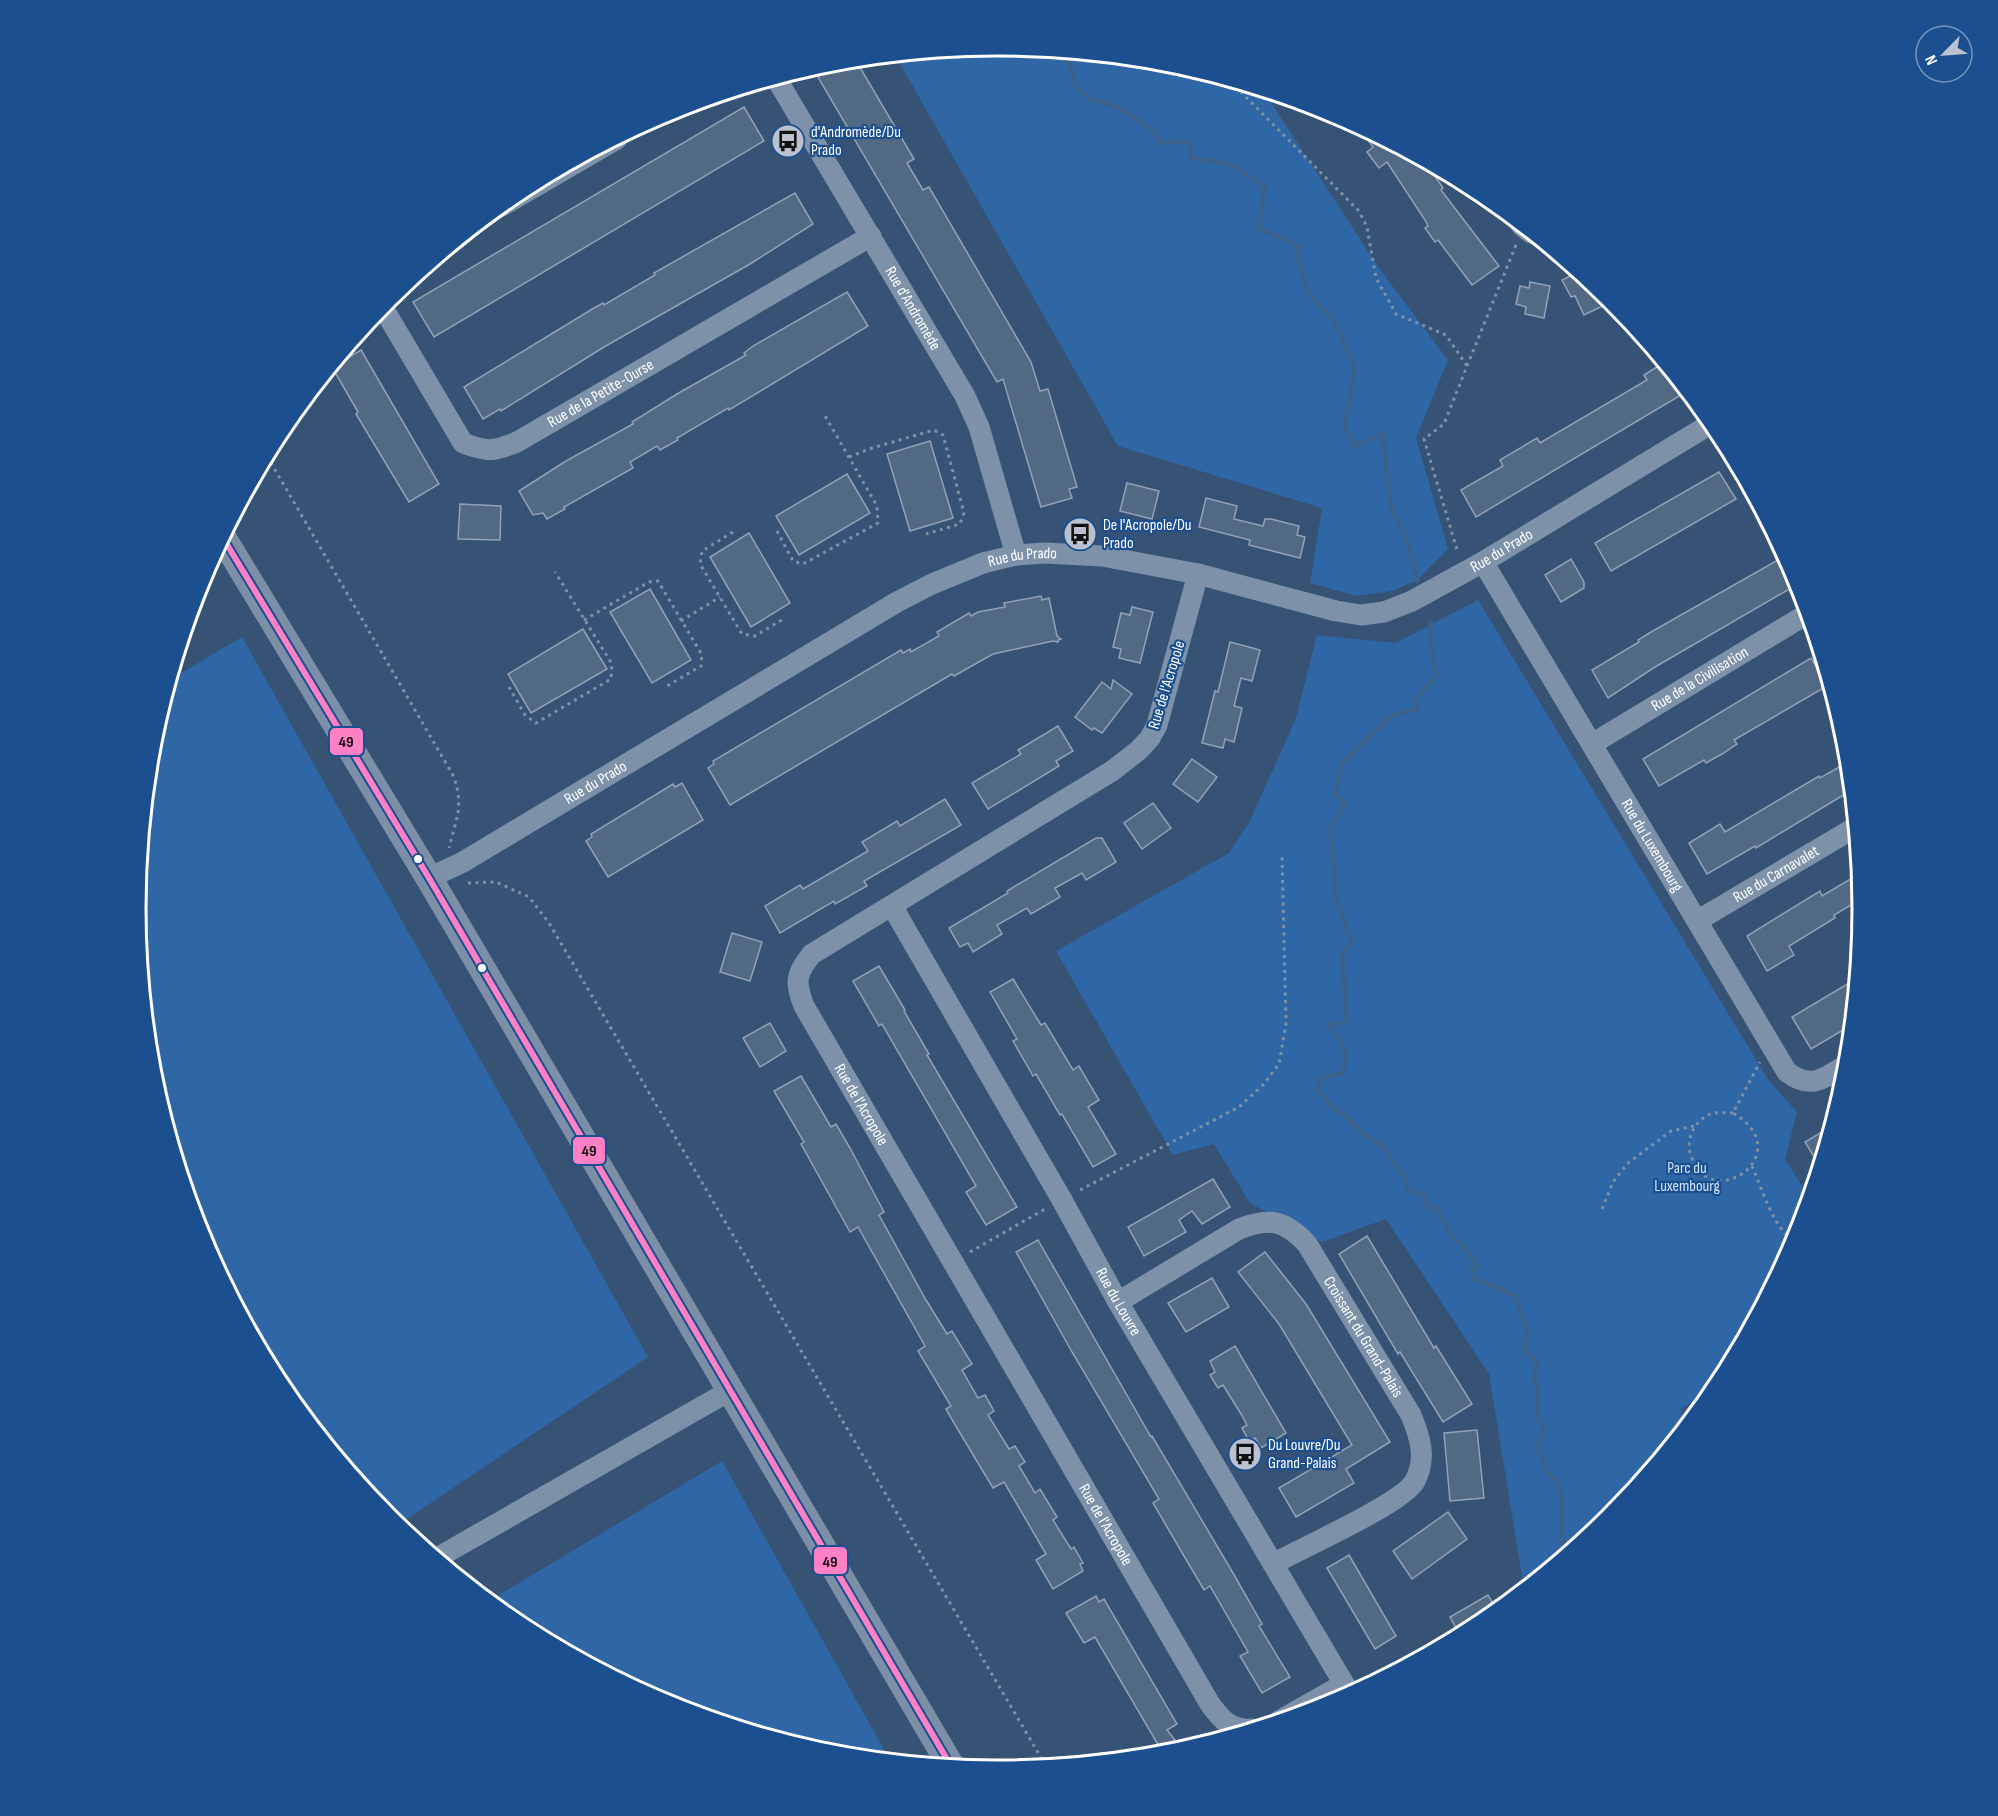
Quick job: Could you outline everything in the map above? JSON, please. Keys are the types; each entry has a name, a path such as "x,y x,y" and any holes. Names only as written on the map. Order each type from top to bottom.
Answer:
{"main road":[{"path":"227,545 429,878 947,1759"}],"street":[{"name":"Rue d'Andromède","path":"780,85 871,236 971,410 979,428 1016,555"},
{"name":"Rue de la Petite-Ourse","path":"387,315 463,443 484,451 496,450 517,442 871,236"},
{"name":"Rue du Prado","path":"429,878 463,862 897,602 932,584 983,563 1016,555 1045,553 1102,556 1198,574 1336,611 1361,615 1384,612 1412,601 1475,567 1704,428"},
{"name":"Rue du Luxembourg","path":"1475,567 1592,744 1769,1046 1787,1072 1798,1081 1812,1082 1836,1070"},
{"name":"Rue de l'Acropole","path":"1198,574 1162,709 1150,738 1139,750 1112,771 812,954 802,966 798,978 798,990 804,1006 1210,1704 1220,1717 1234,1727"},
{"name":"Rue de la Civilisation","path":"1592,744 1800,618"},
{"name":"Rue du Carnavalet","path":"1697,921 1848,832"},
{"name":"Rue du Louvre","path":"892,906 1062,1200 1118,1302 1346,1687"},
{"name":"Croissant du Grand-Palais","path":"1118,1302 1239,1228 1268,1221 1282,1224 1296,1232 1307,1244 1411,1415 1422,1444 1422,1457 1414,1483 1393,1501 1273,1564"},
{"path":"443,1554 731,1390"}],"path":[{"path":"1240,91 1359,211 1366,227 1376,278 1396,314 1446,335 1467,366"},
{"path":"1475,567 1459,556 1424,439 1444,424 1522,235"},
{"path":"777,531 794,561 803,564 878,523 877,506 824,414"},
{"path":"849,457 934,430 943,435 964,513 960,524 926,534"},
{"path":"272,464 454,777 459,793 460,809 448,850"},
{"path":"733,532 702,551 700,564 742,634 755,636 785,618"},
{"path":"509,687 525,715 536,723 611,679 612,664 555,572"},
{"path":"584,620 649,582 658,581 702,655 701,666 667,686"},
{"path":"681,621 720,597"},
{"path":"953,1262 1062,1200 1239,1107 1264,1084 1279,1064 1286,1024 1282,856"},
{"path":"468,883 496,882 529,897 549,923 1042,1759"},
{"path":"1733,1113 1769,1046"},
{"path":"1602,1209 1613,1182 1628,1163 1671,1131 1694,1126 1711,1113 1733,1113 1747,1121 1756,1135 1757,1151 1752,1166 1735,1179 1713,1180 1695,1168 1688,1147 1694,1126"},
{"path":"1752,1166 1775,1218 1786,1235"}],"green space":[{"path":"943,57 1055,57 1165,72 1269,100 1379,268 1448,360 1416,438 1448,549 1417,580 1392,591 1357,596 1310,583 1322,508 1118,446 899,62"},
{"name":"Parc du Luxembourg","path":"1478,600 1769,1081 1797,1112 1785,1159 1804,1188 1787,1234 1764,1285 1737,1334 1708,1382 1694,1401 1681,1409 1681,1418 1640,1470 1602,1511 1523,1580 1489,1374 1386,1219 1322,1242 1250,1203 1214,1144 1173,1155 1056,951 1229,853 1249,823 1296,718 1317,635 1396,643"},
{"path":"242,637 648,1357 406,1520 358,1470 323,1427 290,1382 261,1334 234,1285 211,1234 176,1129 163,1074 154,1019 148,964 146,908 148,852 154,797 163,742 180,674"},
{"path":"722,1461 886,1753 833,1744 778,1731 673,1696 622,1673 573,1646 525,1617 497,1596"}],"building":[{"path":"860,68 914,159 907,163 923,190 929,187 1031,362 1040,391 1048,389 1077,487 1069,489 1072,498 1041,507 1003,379 997,382 817,76"},
{"path":"744,107 764,141 434,337 413,302"},
{"path":"1367,139 1435,176 1443,188 1441,190 1499,266 1472,285 1438,240 1435,242 1425,228 1428,226 1425,220 1387,162 1379,168 1367,152 1373,147"},
{"path":"795,193 813,224 750,264 604,347 501,411 500,409 483,419 464,387 594,308 603,303 604,305 655,275 654,273"},
{"path":"1570,276 1603,306 1584,315 1575,296 1571,297 1562,280"},
{"path":"1530,282 1550,286 1544,318 1525,314 1526,307 1516,304 1520,286 1529,288"},
{"path":"847,292 868,326 729,410 728,408 677,438 678,440 660,450 657,446 630,462 633,468 564,507 565,509 547,519 543,513 533,515 519,491 566,461 633,424 632,422 677,394 746,355 744,353 753,346"},
{"path":"361,350 439,484 409,502 356,414 358,412 336,373 349,357"},
{"path":"1657,367 1680,396 1476,517 1461,490 1503,466 1500,460 1537,438 1540,443 1647,380 1644,375"},
{"path":"930,441 953,518 910,531 887,454"},
{"path":"1719,472 1736,499 1611,571 1595,543"},
{"path":"847,474 870,513 799,555 776,516"},
{"path":"1127,483 1159,491 1152,519 1120,511"},
{"path":"1206,498 1237,506 1234,519 1263,526 1265,519 1271,519 1299,526 1297,535 1305,537 1300,558 1249,545 1250,540 1199,527"},
{"path":"460,504 501,506 500,540 458,539"},
{"path":"749,533 790,603 751,627 710,557"},
{"path":"1571,559 1584,582 1584,588 1561,602 1545,575"},
{"path":"1777,560 1790,589 1655,667 1608,698 1592,670 1639,642 1638,640"},
{"path":"650,589 691,660 652,683 610,612"},
{"path":"1041,596 1042,600 1049,598 1057,636 1061,639 1058,642 1053,641 993,654 954,676 952,674 730,805 708,768 714,764 713,761 901,650 903,653 910,649 911,652 939,636 937,632 969,613 971,616 978,612 1005,607 1004,603"},
{"path":"1132,607 1153,612 1140,663 1119,658 1121,649 1113,647 1121,613 1130,615"},
{"path":"583,629 607,669 531,713 508,674"},
{"path":"1230,642 1260,650 1252,681 1241,678 1234,706 1242,708 1234,742 1225,739 1223,748 1202,743"},
{"path":"1811,658 1816,666 1822,689 1734,740 1737,744 1706,763 1704,760 1659,786 1643,759"},
{"path":"1113,680 1132,694 1102,733 1094,728 1092,730 1075,717 1102,682 1111,689"},
{"path":"1058,726 1073,751 1056,761 1059,766 988,809 972,783 1021,754 1018,750"},
{"path":"1192,759 1217,777 1198,802 1173,784"},
{"path":"1839,767 1844,795 1756,848 1755,846 1707,874 1689,843 1720,824 1725,832 1819,776 1820,778"},
{"path":"682,783 703,820 608,877 586,841 592,837 591,834 673,784 675,787"},
{"path":"945,799 961,825 864,881 867,886 835,904 834,901 780,933 765,906 800,885 803,889 868,851 862,842 897,821 900,826"},
{"path":"1153,803 1171,828 1142,849 1124,823"},
{"path":"1096,838 1102,838 1116,862 1086,880 1082,873 1055,888 1060,897 1031,914 1027,908 997,925 1002,934 973,952 968,943 960,947 949,928"},
{"path":"1851,879 1852,904 1834,915 1835,918 1789,946 1794,955 1767,971 1747,936 1820,891 1822,896"},
{"path":"732,933 762,942 750,981 720,972"},
{"path":"879,966 929,1054 927,1055 1017,1207 986,1225 966,1192 976,1186 882,1024 879,1026 853,981"},
{"path":"1013,979 1041,1025 1045,1023 1073,1070 1079,1066 1099,1100 1088,1107 1116,1154 1093,1167 1036,1074 1033,1076 1013,1041 1017,1039 990,992"},
{"path":"1848,984 1842,1031 1811,1049 1792,1017"},
{"path":"770,1023 786,1051 760,1067 743,1038"},
{"path":"801,1076 831,1127 836,1124 850,1148 884,1212 879,1215 926,1300 947,1334 952,1331 972,1364 962,1370 978,1398 985,1395 994,1411 988,1415 1009,1449 1015,1446 1025,1462 1019,1466 1035,1493 1040,1489 1057,1517 1053,1520 1071,1549 1074,1547 1083,1563 1080,1564 1083,1571 1053,1589 1036,1560 1046,1554 1004,1482 993,1488 954,1423 946,1409 951,1406 918,1351 925,1346 858,1227 850,1232 801,1144 804,1142 774,1091"},
{"path":"1821,1132 1814,1156 1805,1142"},
{"path":"1213,1179 1230,1207 1202,1224 1192,1211 1179,1220 1186,1232 1144,1256 1128,1227"},
{"path":"1367,1236 1434,1348 1436,1346 1472,1404 1443,1422 1400,1352 1398,1354 1339,1254"},
{"path":"1038,1240 1151,1437 1233,1573 1262,1624 1259,1626 1290,1677 1262,1693 1240,1656 1248,1652 1210,1586 1204,1590 1153,1503 1159,1499 1016,1252"},
{"path":"1265,1252 1306,1304 1390,1442 1346,1469 1354,1483 1296,1517 1279,1488 1352,1445 1279,1324 1238,1272"},
{"path":"1212,1278 1229,1307 1186,1332 1168,1303"},
{"path":"1235,1346 1286,1433 1261,1448 1255,1438 1249,1441 1242,1428 1247,1425 1241,1414 1223,1385 1218,1388 1210,1375 1215,1372 1210,1361"},
{"path":"1477,1430 1484,1498 1450,1501 1444,1433"},
{"path":"1448,1512 1467,1539 1412,1579 1393,1551"},
{"path":"1349,1555 1396,1636 1375,1649 1327,1568"},
{"path":"1488,1595 1492,1603 1456,1627 1450,1617"},
{"path":"1096,1596 1099,1602 1104,1599 1177,1724 1167,1730 1176,1741 1158,1745 1095,1637 1084,1643 1066,1613"}],"waterway":[{"path":"1064,58 1069,63 1077,87 1090,99 1117,107 1152,129 1161,143 1189,141 1192,158 1230,164 1265,187 1258,229 1288,240 1299,247 1298,258 1308,293 1333,319 1355,368 1345,427 1354,446 1383,434 1390,504 1411,551 1417,580"},
{"path":"1431,623 1430,638 1436,675 1415,701 1417,709 1391,716 1341,764 1336,794 1345,805 1331,828 1336,900 1352,942 1342,953 1347,1020 1339,1024 1329,1024 1345,1052 1345,1065 1342,1073 1320,1078 1318,1089 1332,1107 1346,1116 1365,1135 1386,1148 1390,1159 1403,1174 1409,1190 1425,1196 1428,1208 1437,1208 1450,1234 1478,1266 1471,1270 1474,1279 1500,1288 1516,1297 1527,1331 1524,1350 1537,1361 1534,1381 1538,1390 1537,1411 1544,1430 1538,1447 1548,1473 1556,1481 1562,1495 1563,1547"}],"transit line":[{"name":"49","path":"227,545 429,878 947,1759"}],"place":[{"name":"d'Andromède/Du Prado","path":"788,141"},
{"name":"De l'Acropole/Du Prado","path":"1080,534"},
{"name":"Du Louvre/Du Grand-Palais","path":"1245,1454"}]}
